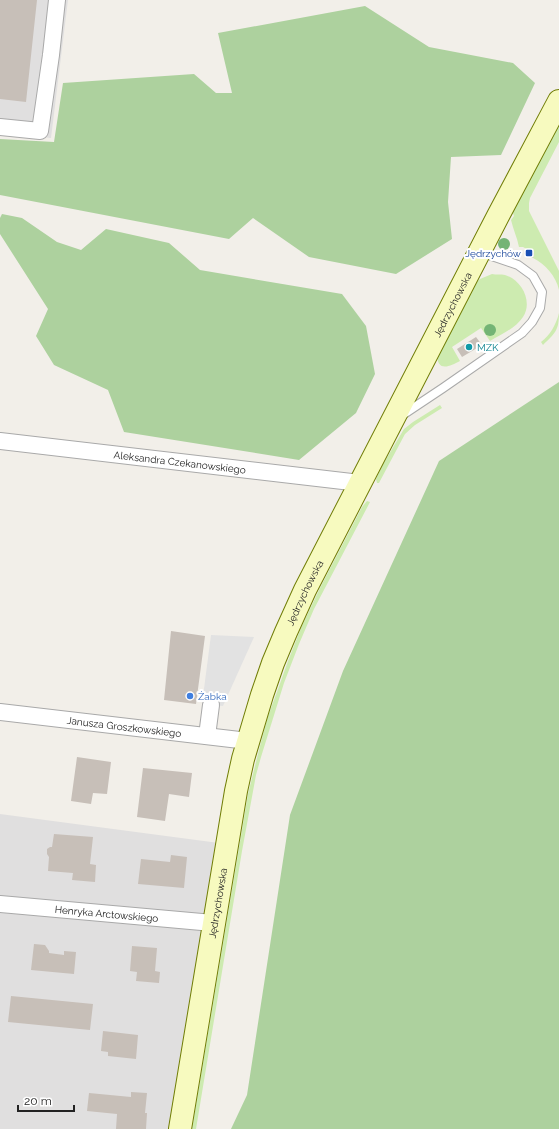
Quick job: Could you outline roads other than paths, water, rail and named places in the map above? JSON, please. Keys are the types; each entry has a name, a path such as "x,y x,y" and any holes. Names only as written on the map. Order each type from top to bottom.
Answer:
{"main road":[{"name":"Jędrzychowska","path":"180,1129 236,791 248,741 262,695 288,626 308,583 479,252 559,101"}],"street":[{"path":"0,127 40,132 57,0"},
{"name":"Aleksandra Czekanowskiego","path":"0,441 360,483"},
{"path":"206,736 211,705"},
{"name":"Janusza Groszkowskiego","path":"0,712 248,741"},
{"name":"Henryka Arctowskiego","path":"0,904 213,923"}],"lane":[{"path":"390,423 443,388 522,332 532,322 540,308 542,292 533,276 518,265 479,252"}],"place":[{"name":"Jędrzychów","path":"529,253"},
{"name":"MZK","path":"469,347"},
{"name":"Żabka","path":"190,696"}]}
